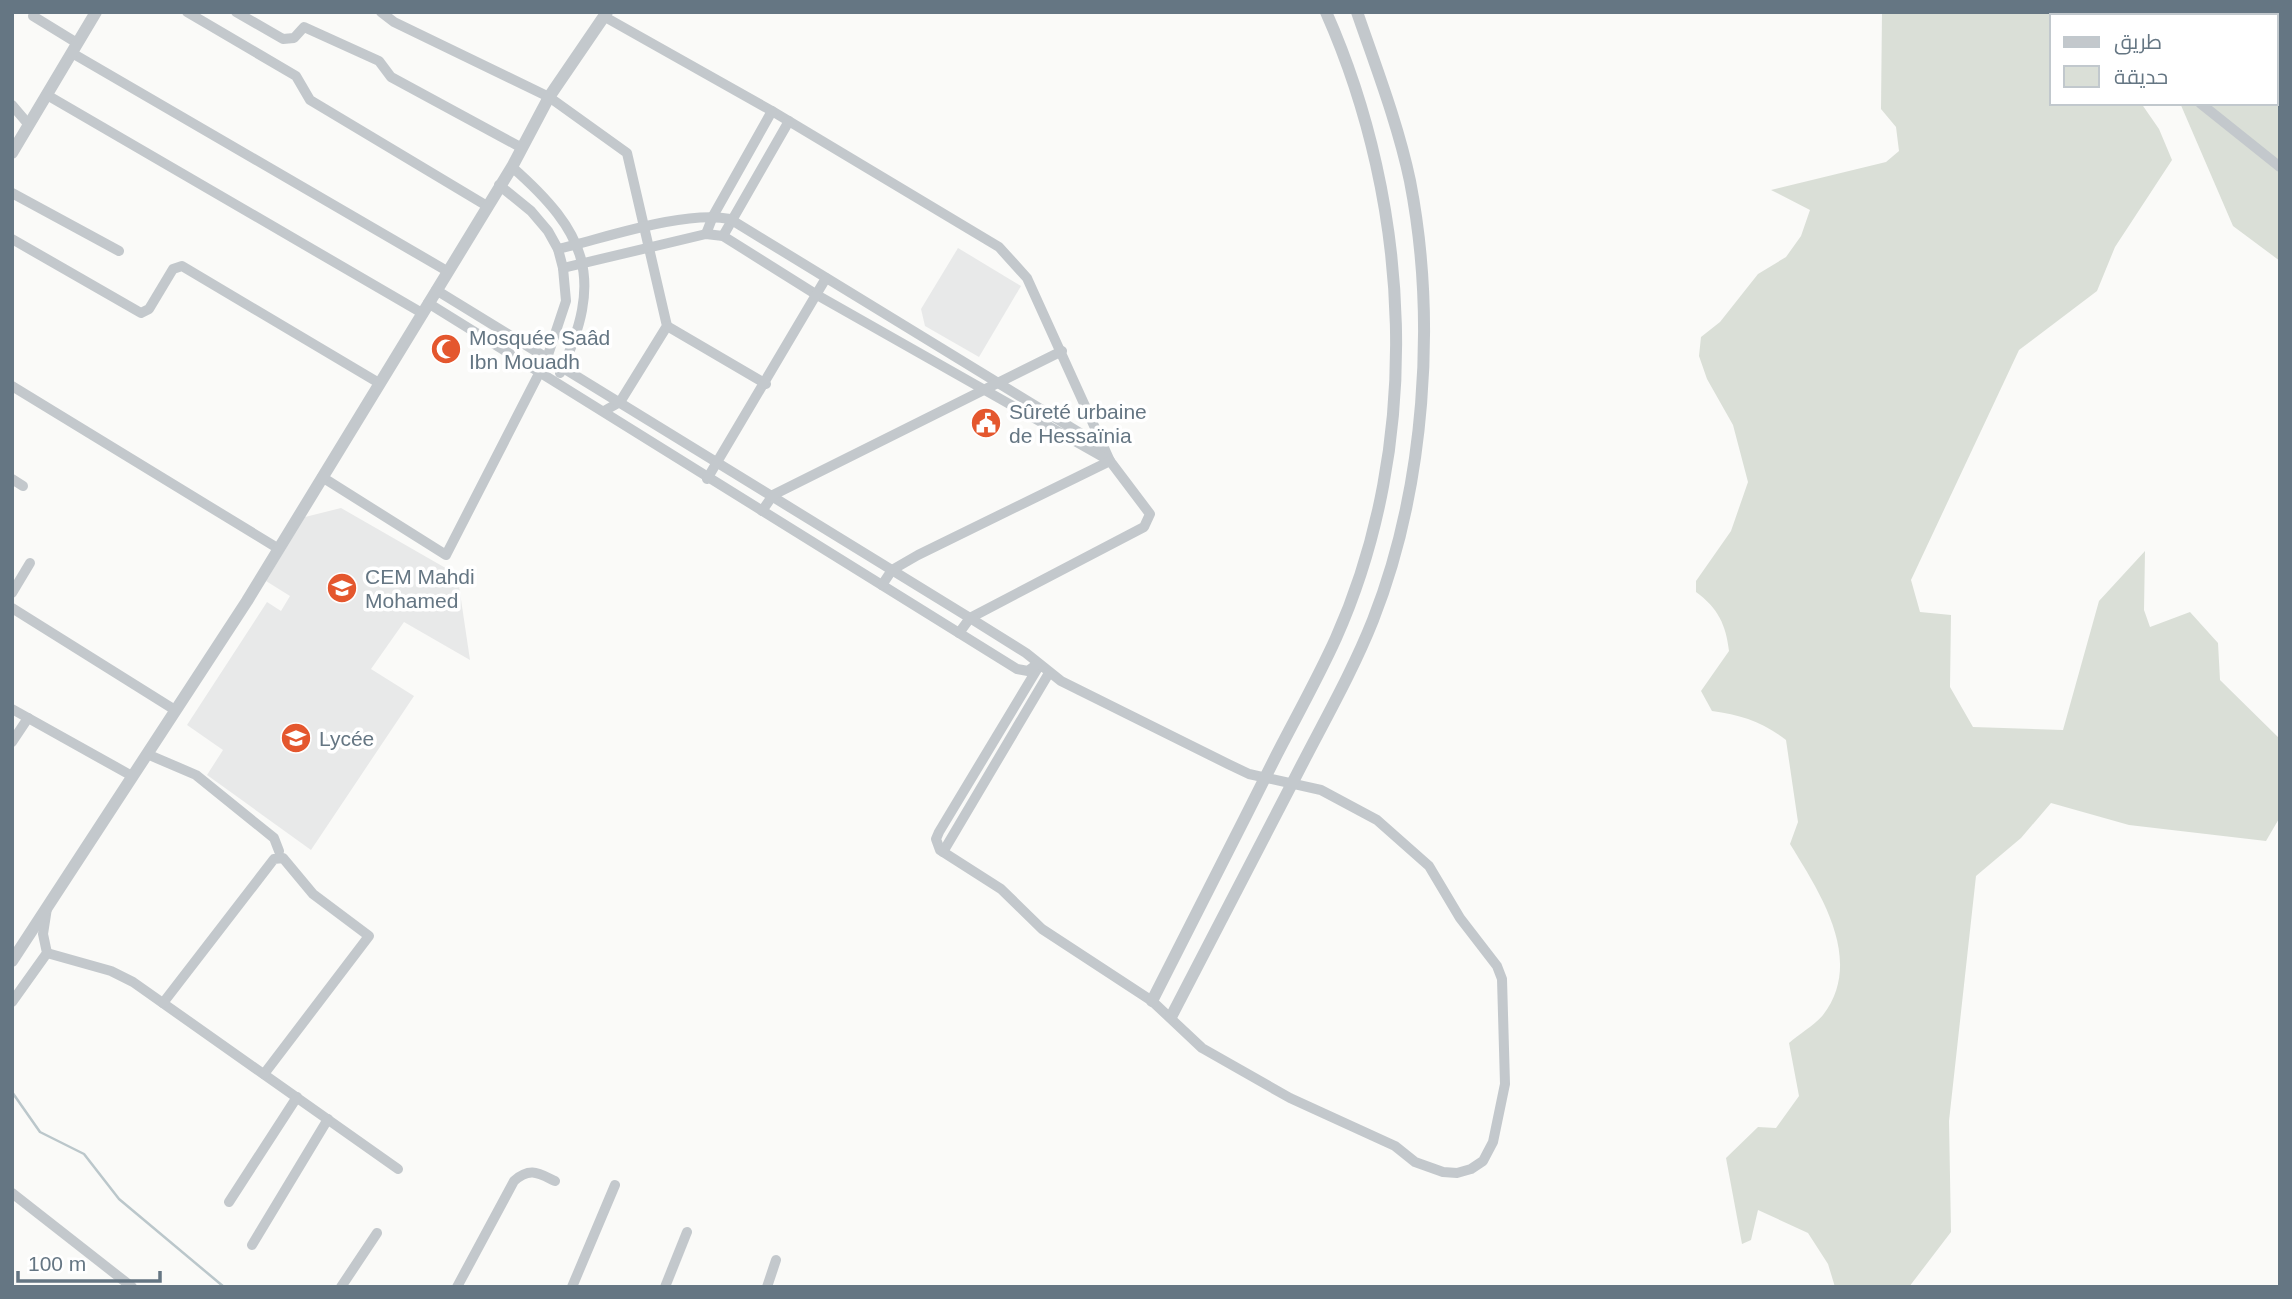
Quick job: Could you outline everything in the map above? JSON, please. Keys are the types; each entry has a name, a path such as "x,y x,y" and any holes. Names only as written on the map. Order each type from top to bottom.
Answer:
{"street":[{"path":"12,153 96,12"},
{"path":"187,12 296,76 310,100 487,206"},
{"path":"236,12 284,39 294,38 304,27 348,45 379,61 397,81 522,148"},
{"path":"381,12 394,22 549,97 627,153 667,326 620,402 604,411"},
{"path":"1152,1001 1336,637 1381,496 1392,420 1395,285 1385,209 1368,126 1343,51 1326,12"},
{"path":"1171,1017 1374,619 1393,559 1421,408 1424,332 1410,182 1357,12"},
{"path":"12,961 279,549 512,167 549,97 606,15 999,247 1027,278 1062,351 1104,455 1150,514 1144,527 970,618 959,634"},
{"path":"33,16 74,48 447,271"},
{"path":"47,95 540,372 707,479 1021,671 1028,671 1038,665"},
{"path":"12,105 29,125"},
{"path":"2202,105 2280,167"},
{"path":"706,234 713,216 772,111"},
{"path":"723,236 730,219 789,121"},
{"path":"512,167 548,199 577,244 582,263 583,304 556,382"},
{"path":"322,477 446,555 547,358 566,301 558,248 531,211 499,185"},
{"path":"12,193 119,251"},
{"path":"558,248 645,227 713,216 730,219 997,382 1104,455"},
{"path":"563,268 706,234 723,236 817,295 1104,455"},
{"path":"12,239 141,313 149,309 173,269 182,266 379,383"},
{"path":"707,479 766,384 826,278"},
{"path":"436,290 970,618 1038,665 1049,673 1228,764 1265,778 1292,783 1345,801 1404,842 1429,866 1471,934 1500,972 1504,991 1505,1084 1497,1128 1487,1155 1471,1169 1457,1173 1415,1162 1395,1146 1300,1104 1228,1065 1196,1043 1152,1001 1042,929 1001,889 943,852 937,843 937,835 1038,665"},
{"path":"667,326 766,384"},
{"path":"762,512 773,495 1062,351"},
{"path":"12,386 279,549"},
{"path":"881,585 892,570 1104,455"},
{"path":"12,479 23,486"},
{"path":"12,593 30,562"},
{"path":"12,608 175,710"},
{"path":"943,852 1049,673"},
{"path":"12,709 132,776"},
{"path":"12,742 28,718"},
{"path":"991,746 1002,754"},
{"path":"147,754 196,775 274,838 279,851"},
{"path":"163,1003 274,859 283,858 313,894 369,936 264,1074"},
{"path":"12,1003 47,953 43,934 48,905"},
{"path":"47,953 111,971 163,1003 398,1169"},
{"path":"229,1202 297,1097"},
{"path":"252,1245 328,1119"},
{"path":"457,1287 514,1181 523,1172 533,1171 555,1181"},
{"path":"572,1287 615,1185"},
{"path":"12,1193 132,1287"},
{"path":"665,1287 687,1232"},
{"path":"341,1287 377,1233"},
{"path":"767,1287 776,1260"}],"shaded area":[{"path":"958,248 1021,286 979,357 925,326 921,309"},
{"name":"Lycée","path":"341,508 463,578 459,586 470,660 404,622 371,669 414,696 311,850 207,775 223,750 187,725 267,602 281,611 290,596 266,581 305,517"}],"green space":[{"path":"1882,12 2064,12 2066,14 2050,14 2050,105 2142,105 2159,129 2172,160 2115,247 2097,291 2019,350 1911,580 1920,612 1951,615 1950,687 1973,727 2063,730 2099,601 2145,551 2144,610 2150,627 2190,612 2218,643 2220,680 2280,739 2280,817 2266,841 2129,825 2051,803 2021,838 1976,876 1949,1121 1951,1232 1909,1287 1835,1287 1828,1264 1808,1233 1758,1210 1751,1240 1742,1244 1726,1158 1758,1127 1776,1128 1799,1096 1789,1043 1823,1015 1835,994 1840,972 1834,927 1814,884 1790,844 1798,822 1786,740 1751,720 1712,711 1701,691 1729,651 1720,618 1710,604 1696,592 1696,581 1731,531 1748,482 1733,425 1707,379 1699,356 1701,337 1720,322 1758,274 1786,257 1801,236 1810,210 1771,190 1886,162 1899,151 1896,127 1881,109"},
{"path":"2101,12 2280,12 2280,261 2233,226 2181,105 2278,105 2278,14"}],"waterway":[{"path":"12,1092 40,1132 84,1154 119,1199 224,1287"}],"place":[{"name":"Mosquée Saâd Ibn Mouadh","path":"446,349"},
{"name":"Sûreté urbaine de Hessaïnia","path":"986,423"},
{"name":"CEM Mahdi Mohamed","path":"342,588"},
{"name":"Lycée","path":"296,738"}]}
